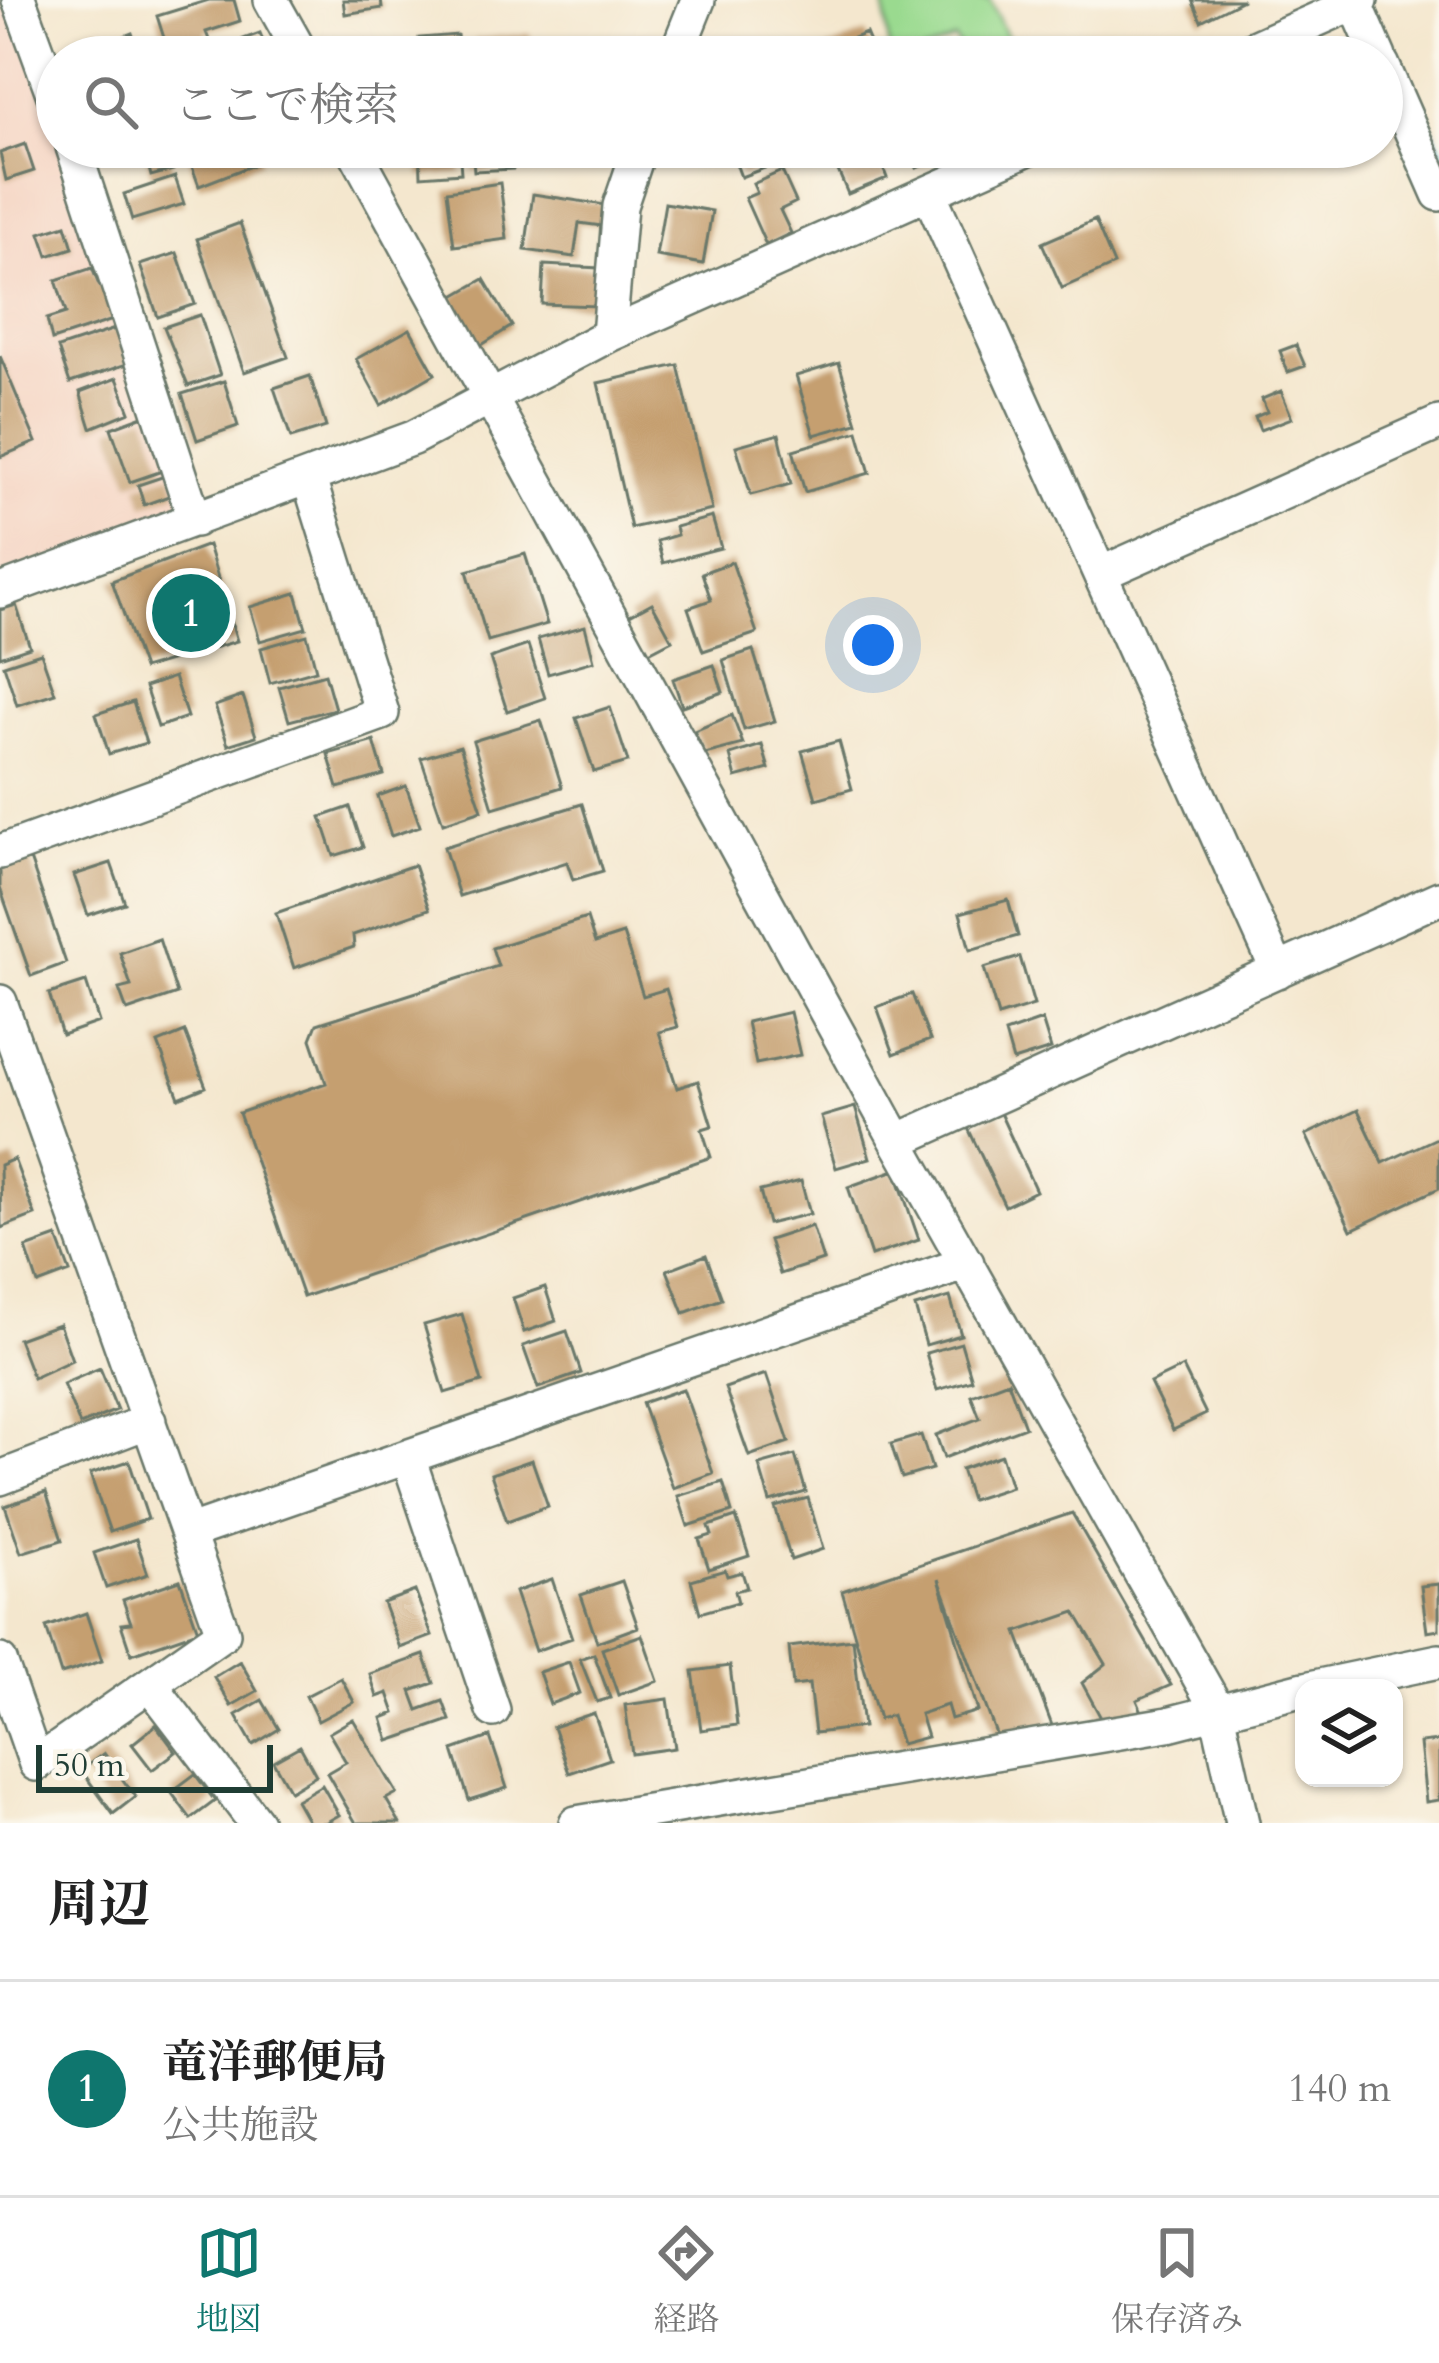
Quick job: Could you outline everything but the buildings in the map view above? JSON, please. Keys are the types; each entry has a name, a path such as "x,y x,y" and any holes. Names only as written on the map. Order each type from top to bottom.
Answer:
{"street":[{"path":"19,0 36,47"},
{"path":"271,0 291,36"},
{"path":"683,36 698,0"},
{"path":"1280,36 1357,1 1370,36"},
{"path":"1403,113 1439,194"},
{"path":"80,168 195,520"},
{"path":"365,168 897,1142 1216,1707 1242,1823"},
{"path":"609,335 620,206 633,168"},
{"path":"0,591 413,438 609,335 984,168"},
{"path":"928,193 1278,970"},
{"path":"1100,574 1439,423"},
{"path":"0,852 382,712 309,478"},
{"path":"897,1142 1439,898"},
{"path":"0,1002 224,1633 36,1764 0,1661"},
{"path":"190,1532 968,1263"},
{"path":"0,1478 149,1421"},
{"path":"407,1456 493,1710"},
{"path":"1354,1679 1439,1661"},
{"path":"150,1684 256,1823"},
{"path":"577,1823 1168,1724 1216,1707 1295,1691"}],"shaded area":[{"path":"0,0 15,0 36,61 36,168 73,168 195,520 0,594"}],"green space":[{"path":"884,0 990,0 1006,36 888,36"}],"waterway":[{"path":"1429,130 1439,153"}],"place":[{"name":"竜洋郵便局","path":"191,613"}]}
